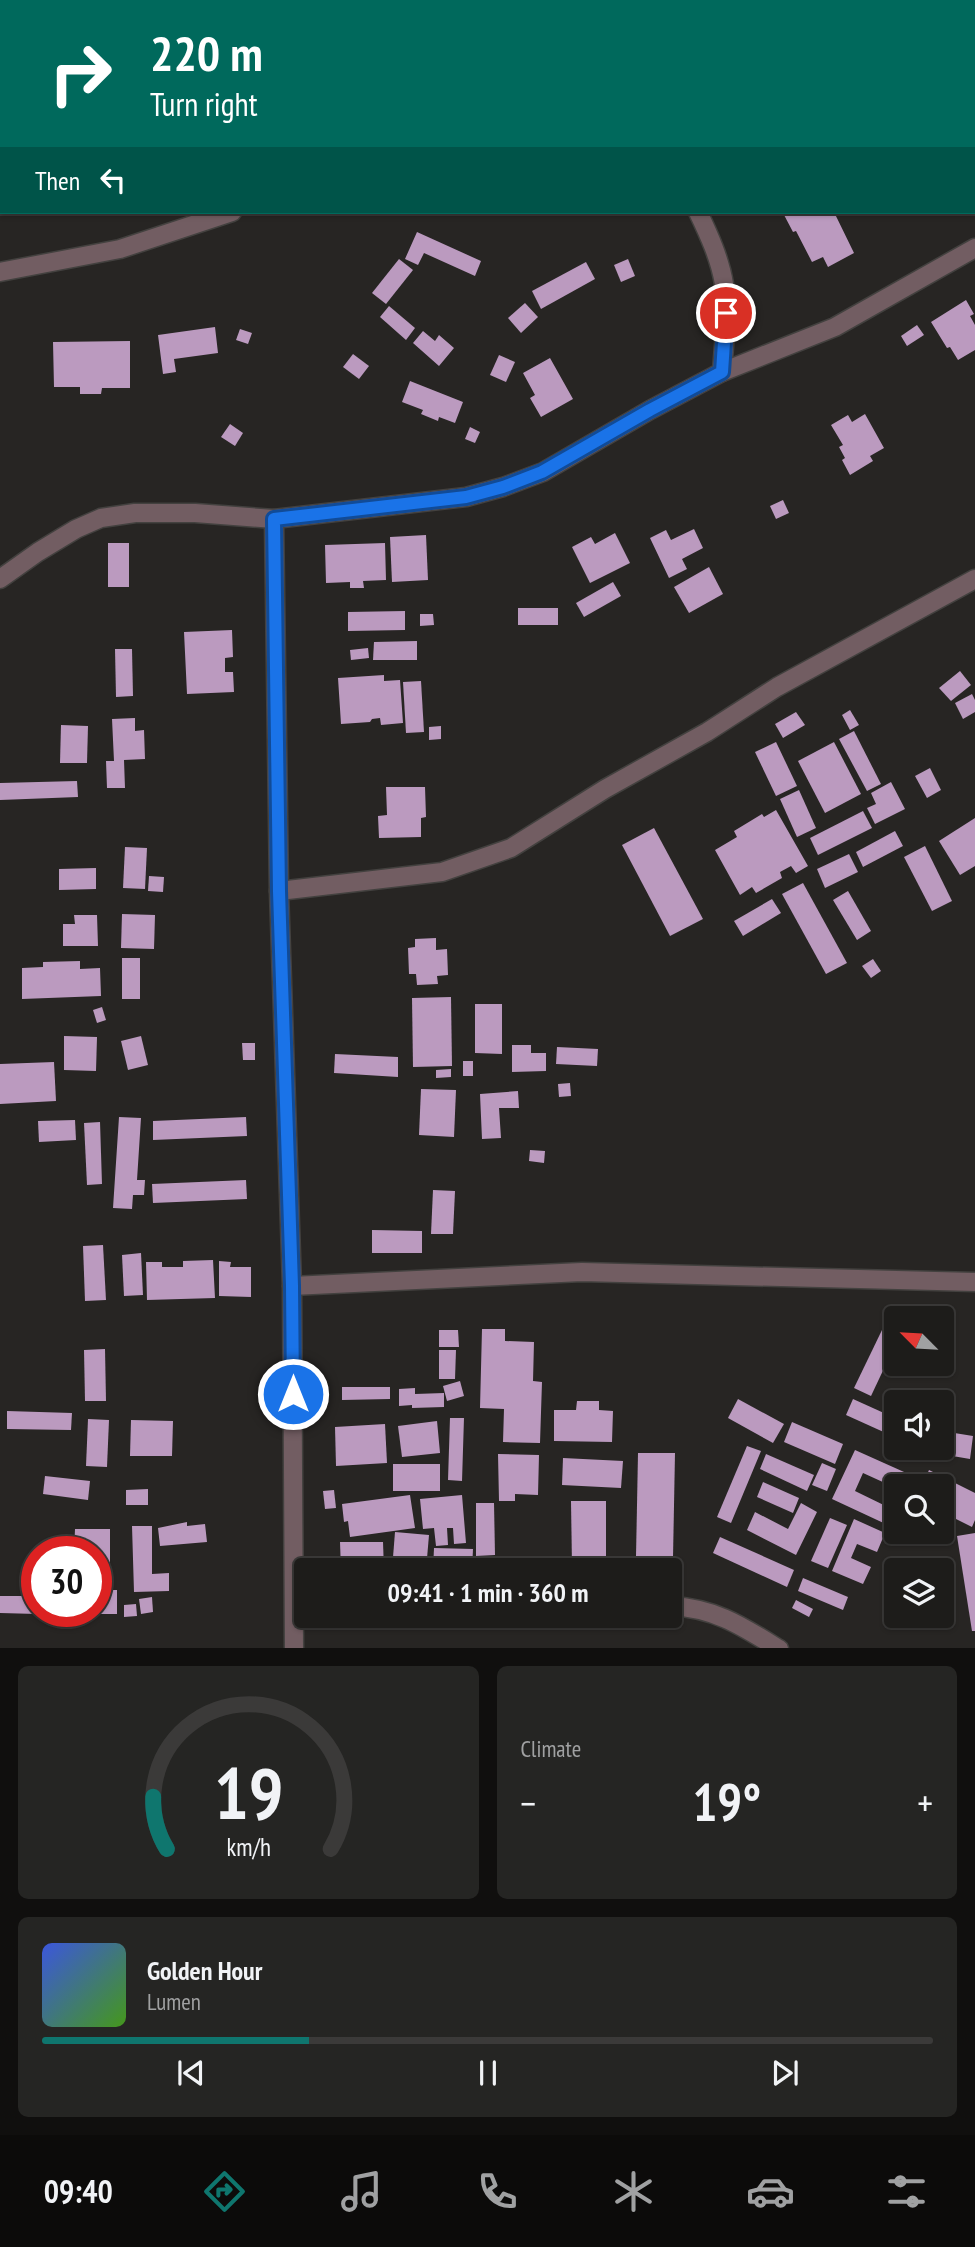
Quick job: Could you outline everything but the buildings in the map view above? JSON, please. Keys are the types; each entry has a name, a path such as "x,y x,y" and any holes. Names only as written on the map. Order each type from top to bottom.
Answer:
{"street":[{"path":"0,272 120,249 226,214"},
{"path":"699,214 719,263 724,284 726,313 722,372"},
{"path":"0,579 66,534 101,518 135,513 194,513 274,519 466,497 503,487 542,472 722,372 835,327 975,248"},
{"path":"274,519 279,891 299,1558"},
{"path":"279,891 442,872 511,848 605,789 707,732 777,687 975,579"},
{"path":"292,1286 582,1272 975,1282"},
{"path":"682,1608 712,1612 734,1621 779,1648"},
{"path":"295,1648 298,1628"}],"route":[{"path":"293,1394 279,891 274,519 466,497 542,472 722,372 726,313"}]}
